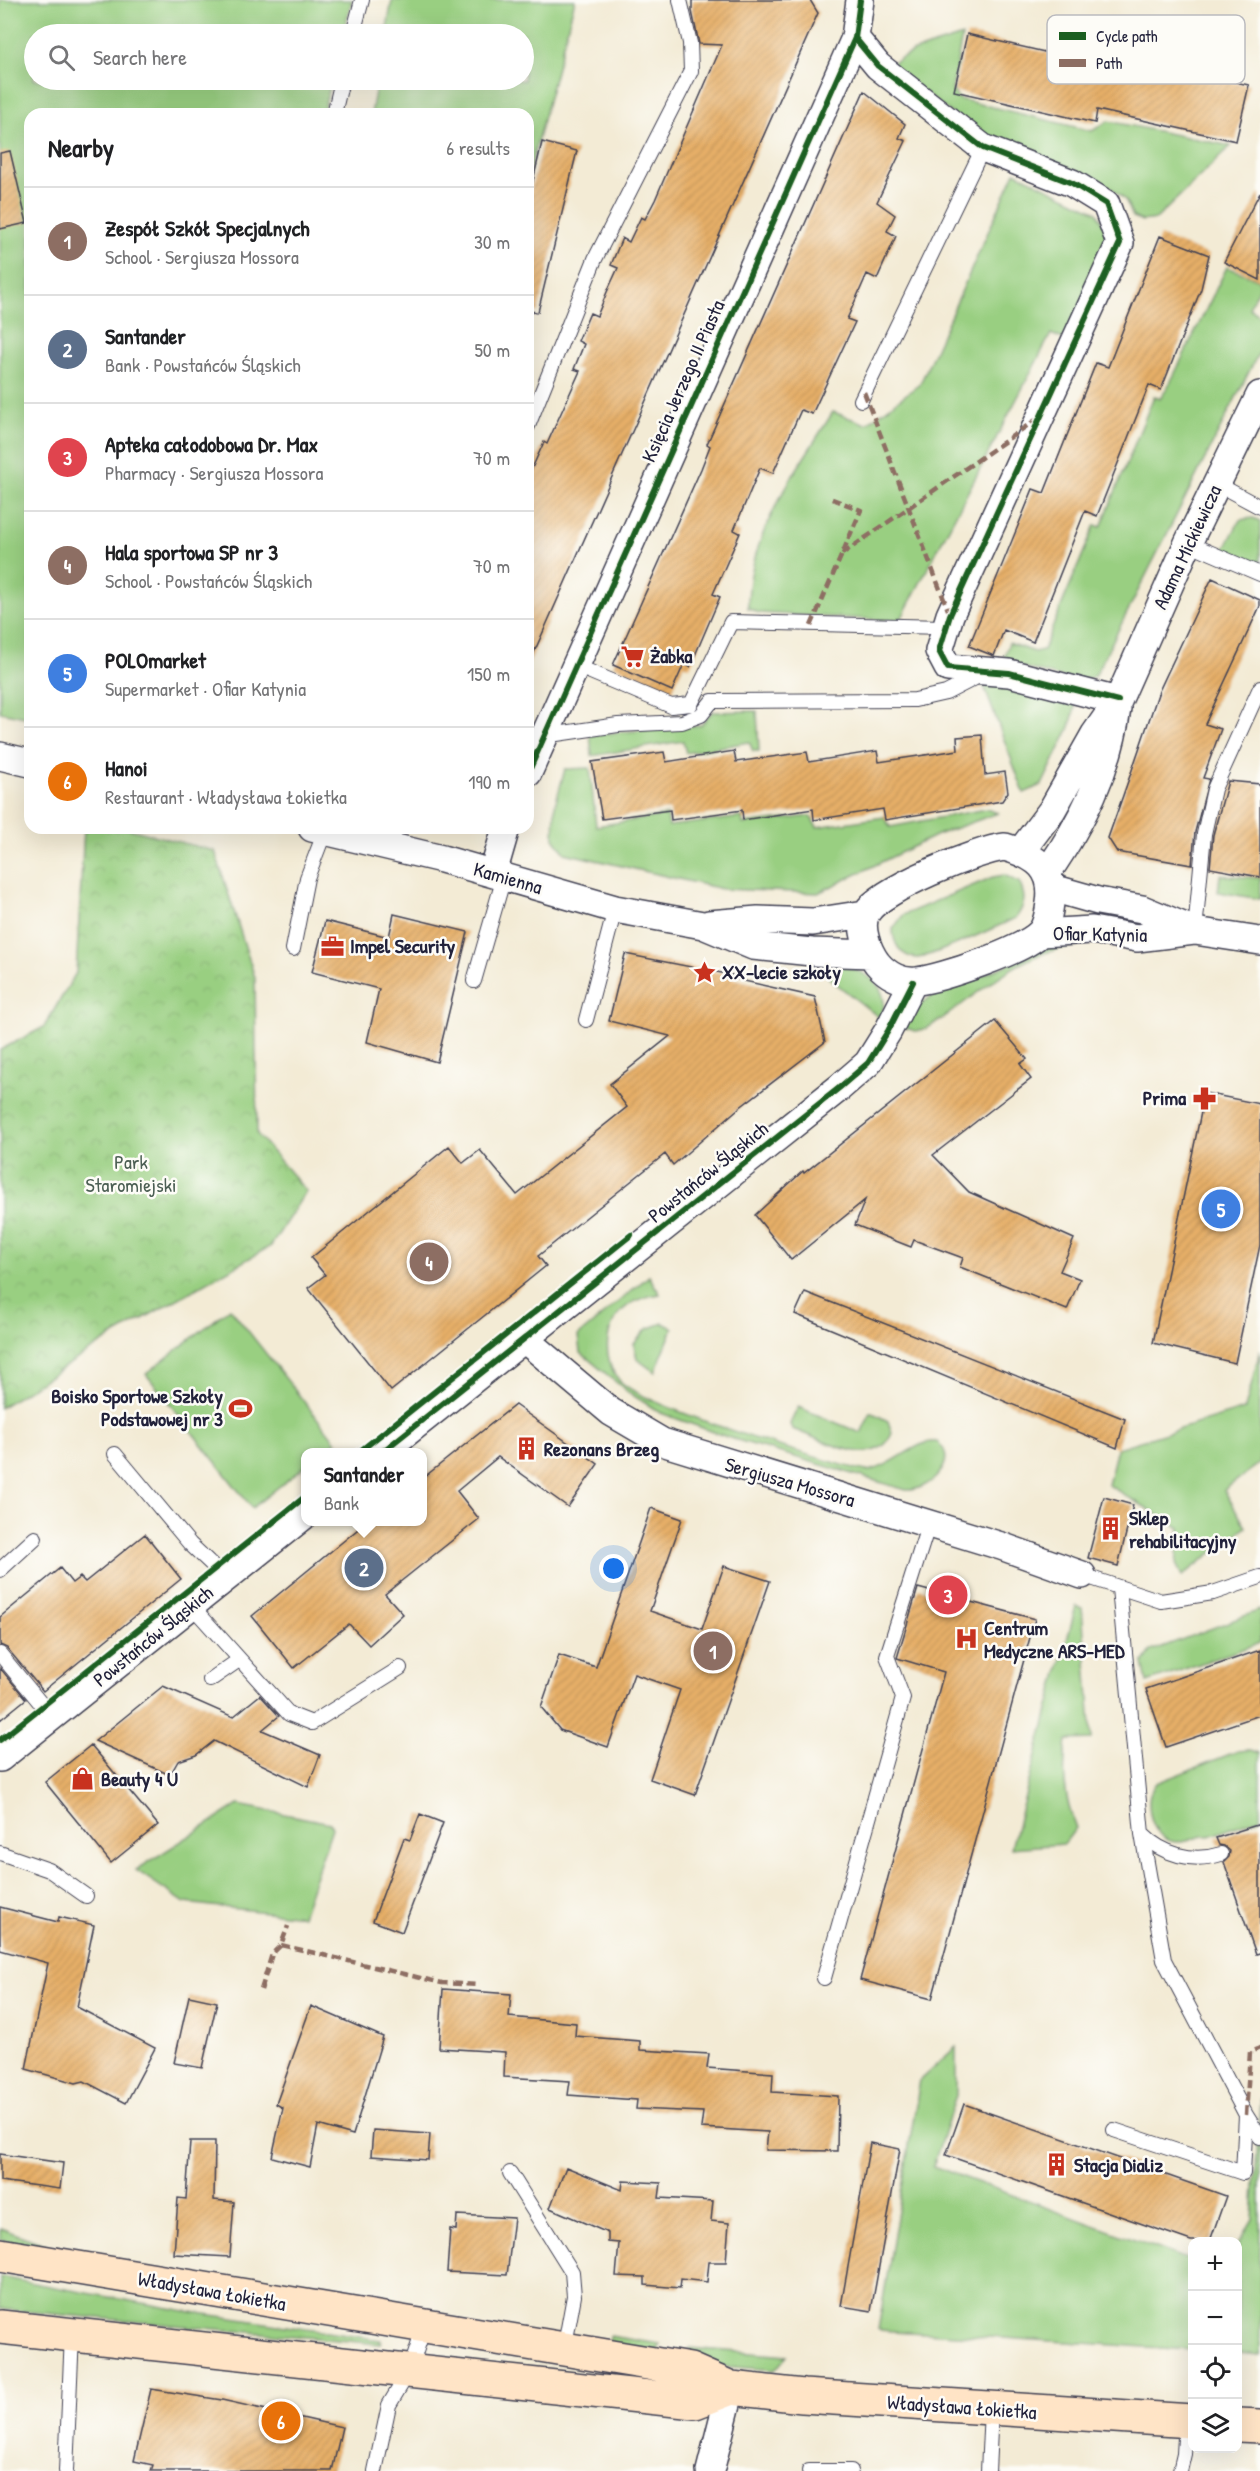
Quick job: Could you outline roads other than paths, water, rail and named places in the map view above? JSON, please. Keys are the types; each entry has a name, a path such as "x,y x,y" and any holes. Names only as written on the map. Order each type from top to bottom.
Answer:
{"main road":[{"name":"Władysława Łokietka","path":"0,2255 293,2305 425,2324 564,2350 690,2370 731,2388 803,2396 991,2410 1188,2421"},
{"name":"Władysława Łokietka","path":"0,2327 695,2402 731,2388"},
{"path":"1242,2425 1260,2426"}],"street":[{"name":"Księcia Jerzego II Piasta","path":"534,758 855,38 860,0"},
{"path":"855,38 878,66 983,148 1072,183 1107,204 1120,243 944,627 939,651 948,668 1010,673 1118,701"},
{"name":"Adama Mickiewicza","path":"1021,851 1052,810 1095,734 1118,701 1188,543 1260,395"},
{"name":"Adama Mickiewicza","path":"1049,880 1096,788 1113,740 1118,701"},
{"path":"0,756 24,762"},
{"name":"Kamienna","path":"346,834 615,909 704,925 753,946 812,952 871,954"},
{"path":"498,875 505,834"},
{"path":"1005,847 1021,851 1035,859 1049,880 1049,912 1040,933 1016,948 933,979 913,982 896,978 884,971 871,954 864,926 865,914 879,898 971,856 991,848 1005,847"},
{"name":"Ofiar Katynia","path":"1049,880 1098,901 1142,909 1195,931 1260,940"},
{"name":"Kamienna","path":"704,925 758,920 813,922 865,914"},
{"name":"Ofiar Katynia","path":"1040,933 1092,930 1137,938 1195,931"},
{"name":"Powstańców Śląskich","path":"387,1448 868,1062 888,1031 913,982"},
{"name":"Sergiusza Mossora","path":"523,1338 611,1412 662,1442 929,1523 1082,1575"},
{"name":"Powstańców Śląskich","path":"0,1758 301,1518"},
{"path":"710,2471 731,2388"}],"lane":[{"path":"356,24 362,0"},
{"path":"534,411 595,259 691,70 690,43 680,0"},
{"path":"335,108 340,90"},
{"path":"861,400 983,148"},
{"path":"1217,484 1260,507"},
{"path":"1188,543 1260,574"},
{"path":"574,665 671,706 691,704 731,622 944,627"},
{"path":"543,736 618,725 682,722 701,715 712,701 915,700 946,693 988,671"},
{"path":"1195,931 1204,834 1214,789 1260,688"},
{"path":"293,949 307,879 333,834"},
{"path":"474,981 498,875"},
{"path":"586,1020 615,909"},
{"path":"116,1454 190,1544 226,1578"},
{"path":"824,1977 903,1698 887,1656 929,1523"},
{"path":"0,1570 36,1538"},
{"path":"1082,1575 1161,1601 1213,1593 1260,1577"},
{"path":"1119,1588 1142,1834 1164,1960 1246,2115 1260,2137"},
{"path":"196,1603 199,1614 289,1714 312,1723 400,1668"},
{"path":"0,1654 52,1717"},
{"path":"210,1680 239,1660"},
{"path":"1142,1834 1152,1844 1176,1855 1199,1857 1221,1854"},
{"path":"0,1853 49,1870 86,1896"},
{"path":"1114,2130 1243,2173 1246,2115"},
{"path":"510,2173 572,2271 574,2296 564,2350"},
{"path":"375,2471 389,2405 410,2370 425,2324"},
{"path":"66,2471 72,2335"},
{"path":"988,2471 991,2410"},
{"path":"1180,2471 1188,2428"},
{"path":"809,2471 851,2471"}],"place":[{"name":"Żabka","path":"632,656"},
{"name":"Impel Security","path":"332,946"},
{"name":"XX-lecie szkoły","path":"704,972"},
{"name":"Prima","path":"1204,1098"},
{"name":"POLOmarket","path":"1221,1209"},
{"name":"Hala sportowa SP nr 3","path":"429,1262"},
{"name":"Boisko Sportowe Szkoły Podstawowej nr 3","path":"241,1408"},
{"name":"Rezonans Brzeg","path":"526,1449"},
{"name":"Sklep rehabilitacyjny","path":"1111,1529"},
{"name":"Santander","path":"364,1568"},
{"name":"Apteka całodobowa Dr. Max","path":"948,1595"},
{"name":"Centrum Medyczne ARS-MED","path":"966,1639"},
{"name":"Zespół Szkół Specjalnych","path":"713,1651"},
{"name":"Beauty 4 U","path":"83,1779"},
{"name":"Stacja Dializ","path":"1056,2165"},
{"name":"Hanoi","path":"281,2421"}],"park label":[{"name":"Park Staromiejski","path":"131,1174"}]}
